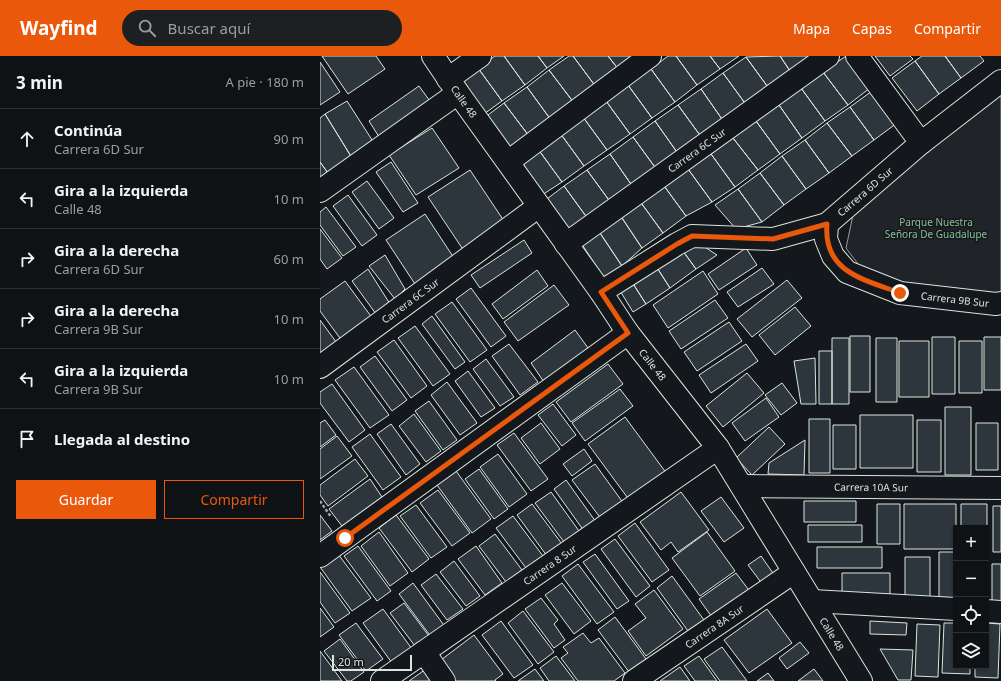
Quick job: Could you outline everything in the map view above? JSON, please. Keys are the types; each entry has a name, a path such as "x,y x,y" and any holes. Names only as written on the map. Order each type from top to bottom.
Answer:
{"street":[{"name":"Calle 48","path":"433,56 601,292 628,333 718,448 861,681"},
{"path":"320,191 453,86 480,56"},
{"path":"508,162 650,56"},
{"name":"Carrera 6C Sur","path":"566,244 828,56"},
{"path":"858,56 921,143"},
{"name":"Carrera 6D Sur","path":"601,292 692,236 773,239 827,224 921,143 1001,81"},
{"name":"Carrera 6C Sur","path":"320,367 539,206"},
{"name":"Carrera 9B Sur","path":"827,224 826,239 832,256 847,272 900,293 996,304 1001,302"},
{"path":"320,556 628,333"},
{"name":"Carrera 8 Sur","path":"382,681 718,448"},
{"name":"Carrera 10A Sur","path":"742,486 1001,488"},
{"name":"Carrera 8A Sur","path":"634,681 794,572"},
{"path":"812,601 953,610"},
{"path":"989,611 1001,612"},
{"path":"424,652 444,681"}],"green space":[{"name":"Parque Nuestra Señora De Guadalupe","path":"1001,85 1001,297 895,291 861,268 846,248 853,215"}],"building":[{"path":"322,56 376,56 385,69 348,94"},
{"path":"495,56 504,56 525,85 502,101 478,68"},
{"path":"504,56 538,56 547,68 525,85"},
{"path":"538,56 564,56 547,68"},
{"path":"569,56 573,56 596,87 574,103 549,70"},
{"path":"573,56 608,56 619,70 596,87"},
{"path":"608,56 638,56 619,70"},
{"path":"668,56 676,56 697,85 675,102 651,69"},
{"path":"676,56 710,56 720,69 697,85"},
{"path":"710,56 739,56 720,69"},
{"path":"780,56 792,74 770,90 746,57"},
{"path":"780,56 814,56 792,74"},
{"path":"846,56 870,88 848,105 823,72"},
{"path":"875,56 910,56 913,59 890,76"},
{"path":"922,56 945,56 961,78 939,94 915,61"},
{"path":"945,56 980,56 984,61 961,78"},
{"path":"746,57 770,90 747,106 723,73"},
{"path":"915,61 939,94 917,111 892,78"},
{"path":"320,62 340,92 320,105"},
{"path":"478,68 502,101 484,114 461,82"},
{"path":"651,69 675,102 652,118 628,85"},
{"path":"549,70 574,103 551,120 527,87"},
{"path":"823,72 848,105 825,121 801,88"},
{"path":"723,73 747,106 724,122 701,89"},
{"path":"628,85 652,118 630,134 606,101"},
{"path":"419,86 432,104 381,140 369,121"},
{"path":"527,87 551,120 529,136 504,103"},
{"path":"801,88 825,121 802,138 779,105"},
{"path":"701,89 724,122 702,138 678,105"},
{"path":"872,91 897,123 874,140 850,107"},
{"path":"347,101 374,143 352,158 325,114"},
{"path":"606,101 630,134 607,150 583,117"},
{"path":"504,103 529,136 507,151 484,118"},
{"path":"678,105 702,138 679,155 655,121"},
{"path":"779,105 802,138 780,154 756,121"},
{"path":"850,107 874,140 852,156 827,123"},
{"path":"325,114 352,158 328,173 320,162 320,118"},
{"path":"583,117 607,150 584,166 560,133"},
{"path":"655,121 679,155 657,170 633,137"},
{"path":"756,121 780,154 758,170 733,138"},
{"path":"827,123 852,156 829,173 805,140"},
{"path":"432,128 459,168 416,195 389,155"},
{"path":"560,133 584,166 562,182 538,149"},
{"path":"633,137 657,170 633,187 610,154"},
{"path":"733,138 758,170 735,187 711,154"},
{"path":"805,140 829,173 806,189 782,156"},
{"path":"538,149 562,182 542,195 522,162"},
{"path":"610,154 633,187 611,203 587,170"},
{"path":"711,154 735,187 712,202 688,169"},
{"path":"782,156 806,189 784,205 760,173"},
{"path":"320,162 328,173 320,178"},
{"path":"391,162 418,203 403,212 376,172"},
{"path":"688,169 712,202 686,216 662,183"},
{"path":"470,170 506,224 464,251 428,197"},
{"path":"587,170 611,203 588,219 564,186"},
{"path":"760,173 784,205 762,222 738,189"},
{"path":"367,181 394,218 379,229 352,192"},
{"path":"662,183 686,216 663,233 639,200"},
{"path":"564,186 588,219 566,233 547,199"},
{"path":"738,189 762,222 736,229 715,205"},
{"path":"348,195 377,235 362,246 333,206"},
{"path":"639,200 663,233 642,248 620,215"},
{"path":"326,207 356,247 343,256 320,225 320,212"},
{"path":"425,214 454,258 415,284 386,240"},
{"path":"620,215 642,248 622,266 598,230"},
{"path":"320,229 342,258 327,269 320,259"},
{"path":"598,230 622,266 605,279 581,243"},
{"path":"524,240 532,253 480,288 471,275"},
{"path":"694,240 717,255 696,269 680,247"},
{"path":"680,247 696,269 670,288 654,263"},
{"path":"746,248 757,265 719,290 708,274"},
{"path":"385,255 405,289 395,299 369,266"},
{"path":"654,263 670,288 646,304 630,279"},
{"path":"762,268 774,284 738,307 727,292"},
{"path":"368,269 390,304 376,314 352,281"},
{"path":"537,270 548,286 503,319 492,304"},
{"path":"703,271 718,294 668,328 653,305"},
{"path":"630,279 646,304 633,312 619,289"},
{"path":"787,280 802,298 752,337 737,319"},
{"path":"345,281 376,323 345,345 320,311 320,299"},
{"path":"554,285 569,305 518,341 504,322"},
{"path":"471,288 506,336 491,347 456,299"},
{"path":"715,300 728,318 681,349 669,331"},
{"path":"452,302 487,350 470,362 435,314"},
{"path":"795,307 811,326 775,355 759,335"},
{"path":"432,316 465,362 455,369 422,324"},
{"path":"320,320 342,350 327,361 320,352"},
{"path":"729,322 742,341 697,371 684,352"},
{"path":"415,326 450,374 433,386 398,338"},
{"path":"575,330 591,352 546,385 531,363"},
{"path":"850,336 870,336 870,392 850,392"},
{"path":"932,337 955,337 955,394 932,394"},
{"path":"984,337 1001,337 1001,390 984,390"},
{"path":"832,338 849,338 849,404 832,404"},
{"path":"876,338 897,338 897,402 876,402"},
{"path":"394,340 427,386 411,398 377,352"},
{"path":"899,341 929,341 929,397 899,397"},
{"path":"959,341 982,341 982,393 959,393"},
{"path":"509,344 538,382 520,395 492,356"},
{"path":"746,344 758,361 711,393 699,375"},
{"path":"819,351 832,351 832,404 819,404"},
{"path":"375,356 407,400 392,411 360,367"},
{"path":"815,358 816,404 801,404 794,361"},
{"path":"486,359 514,397 500,406 473,369"},
{"path":"608,364 623,384 571,422 556,402"},
{"path":"354,367 389,415 370,428 335,380"},
{"path":"468,371 495,408 481,417 455,381"},
{"path":"747,373 764,393 723,427 706,406"},
{"path":"447,382 477,423 460,435 431,395"},
{"path":"782,383 797,403 781,415 765,395"},
{"path":"332,384 365,430 349,442 320,403 320,392"},
{"path":"620,389 633,406 585,441 572,423"},
{"path":"766,398 779,417 745,441 732,423"},
{"path":"429,401 457,440 443,450 415,411"},
{"path":"553,404 576,435 562,446 538,415"},
{"path":"945,407 971,407 971,475 945,475"},
{"path":"414,414 441,451 426,462 399,426"},
{"path":"860,415 913,415 913,468 860,468"},
{"path":"625,417 667,474 630,501 588,444"},
{"path":"809,419 830,419 830,473 809,473"},
{"path":"325,420 336,435 320,447 320,423"},
{"path":"917,420 941,420 941,472 917,472"},
{"path":"541,423 560,449 540,464 521,438"},
{"path":"976,423 998,423 998,470 976,470"},
{"path":"391,424 420,464 406,475 377,434"},
{"path":"833,425 856,425 856,469 833,469"},
{"path":"769,427 785,444 752,475 736,458"},
{"path":"514,433 548,479 531,491 497,445"},
{"path":"370,434 401,477 383,490 352,447"},
{"path":"337,436 352,456 320,479 320,449"},
{"path":"805,440 804,475 768,474 769,463"},
{"path":"584,449 592,461 572,476 563,464"},
{"path":"498,454 527,494 509,507 480,467"},
{"path":"355,459 368,476 328,506 320,495 320,485"},
{"path":"595,464 624,504 602,520 572,480"},
{"path":"479,469 508,509 494,519 465,479"},
{"path":"456,471 491,519 472,533 437,485"},
{"path":"370,479 382,497 342,526 329,509"},
{"path":"566,480 596,522 584,531 554,489"},
{"path":"438,490 470,533 452,546 420,503"},
{"path":"551,492 579,531 564,542 535,503"},
{"path":"681,492 709,530 678,552 671,542 661,550 640,522"},
{"path":"721,497 744,528 724,542 701,511"},
{"path":"804,501 856,501 856,522 804,522"},
{"path":"532,504 562,544 547,556 517,515"},
{"path":"877,504 900,504 900,544 877,544"},
{"path":"904,504 956,504 956,525 953,525 953,549 904,549"},
{"path":"961,504 987,504 987,525 961,525"},
{"path":"416,505 447,547 431,558 400,516"},
{"path":"993,506 1001,506 1001,552 993,552"},
{"path":"320,515 332,531 320,540"},
{"path":"396,515 429,559 412,572 379,528"},
{"path":"513,516 546,560 529,572 496,528"},
{"path":"635,523 669,570 652,582 618,536"},
{"path":"808,525 862,525 862,542 808,542"},
{"path":"379,532 408,573 390,586 361,546"},
{"path":"707,532 735,571 700,596 672,558"},
{"path":"495,534 522,570 506,582 479,546"},
{"path":"615,539 650,586 636,597 601,549"},
{"path":"358,546 391,591 377,601 344,556"},
{"path":"476,546 502,583 485,595 458,559"},
{"path":"817,547 882,547 882,568 817,568"},
{"path":"939,552 953,552 953,605 939,605"},
{"path":"338,554 371,598 352,611 320,567"},
{"path":"595,554 629,601 617,609 583,562"},
{"path":"761,556 775,576 763,585 748,565"},
{"path":"905,557 930,557 930,601 905,601"},
{"path":"454,561 480,596 466,606 440,572"},
{"path":"578,564 614,612 597,624 562,576"},
{"path":"992,564 1001,564 1001,607 992,607"},
{"path":"320,572 350,613 335,623 320,602"},
{"path":"736,573 751,593 714,620 699,599"},
{"path":"842,573 890,573 890,597 842,597"},
{"path":"436,574 463,609 447,620 421,585"},
{"path":"672,576 704,620 688,631 657,588"},
{"path":"413,583 446,628 432,638 399,594"},
{"path":"562,583 591,621 574,634 545,595"},
{"path":"654,590 683,629 646,656 628,631 646,618 635,604"},
{"path":"541,598 558,620 554,624 565,640 554,648 525,609"},
{"path":"404,603 429,636 415,646 390,613"},
{"path":"320,608 334,627 320,637"},
{"path":"383,609 412,649 392,663 363,623"},
{"path":"767,609 792,643 749,673 724,640"},
{"path":"523,611 554,652 538,664 508,623"},
{"path":"615,617 649,663 632,676 598,630"},
{"path":"501,621 533,665 514,678 482,635"},
{"path":"870,621 907,623 906,635 870,634"},
{"path":"356,623 383,659 366,671 339,635"},
{"path":"944,623 953,623 953,669 970,669 970,674 942,673"},
{"path":"989,623 1000,624 998,678 975,677 975,669 989,669"},
{"path":"917,624 940,625 938,677 915,676"},
{"path":"583,633 591,643 599,638 625,673 614,681 578,681 561,658 568,653 563,647"},
{"path":"474,635 503,674 495,680 496,681 450,681 437,663"},
{"path":"340,639 364,672 351,681 347,681 324,651"},
{"path":"800,642 809,653 787,669 779,658"},
{"path":"722,647 747,681 720,681 704,659"},
{"path":"880,649 913,650 911,680 898,680"},
{"path":"320,651 342,681 320,681"},
{"path":"556,656 575,681 549,681 540,668"},
{"path":"699,656 717,681 695,681 684,666"},
{"path":"680,667 690,681 660,681"},
{"path":"426,669 435,681 409,681"},
{"path":"535,669 544,681 518,681"},
{"path":"814,669 823,681 798,681"},
{"path":"768,673 774,681 757,681"}],"route":[{"path":"345,538 628,333 601,292 692,236 757,240 773,239 827,224 826,239 832,256 847,272 900,293"}]}
